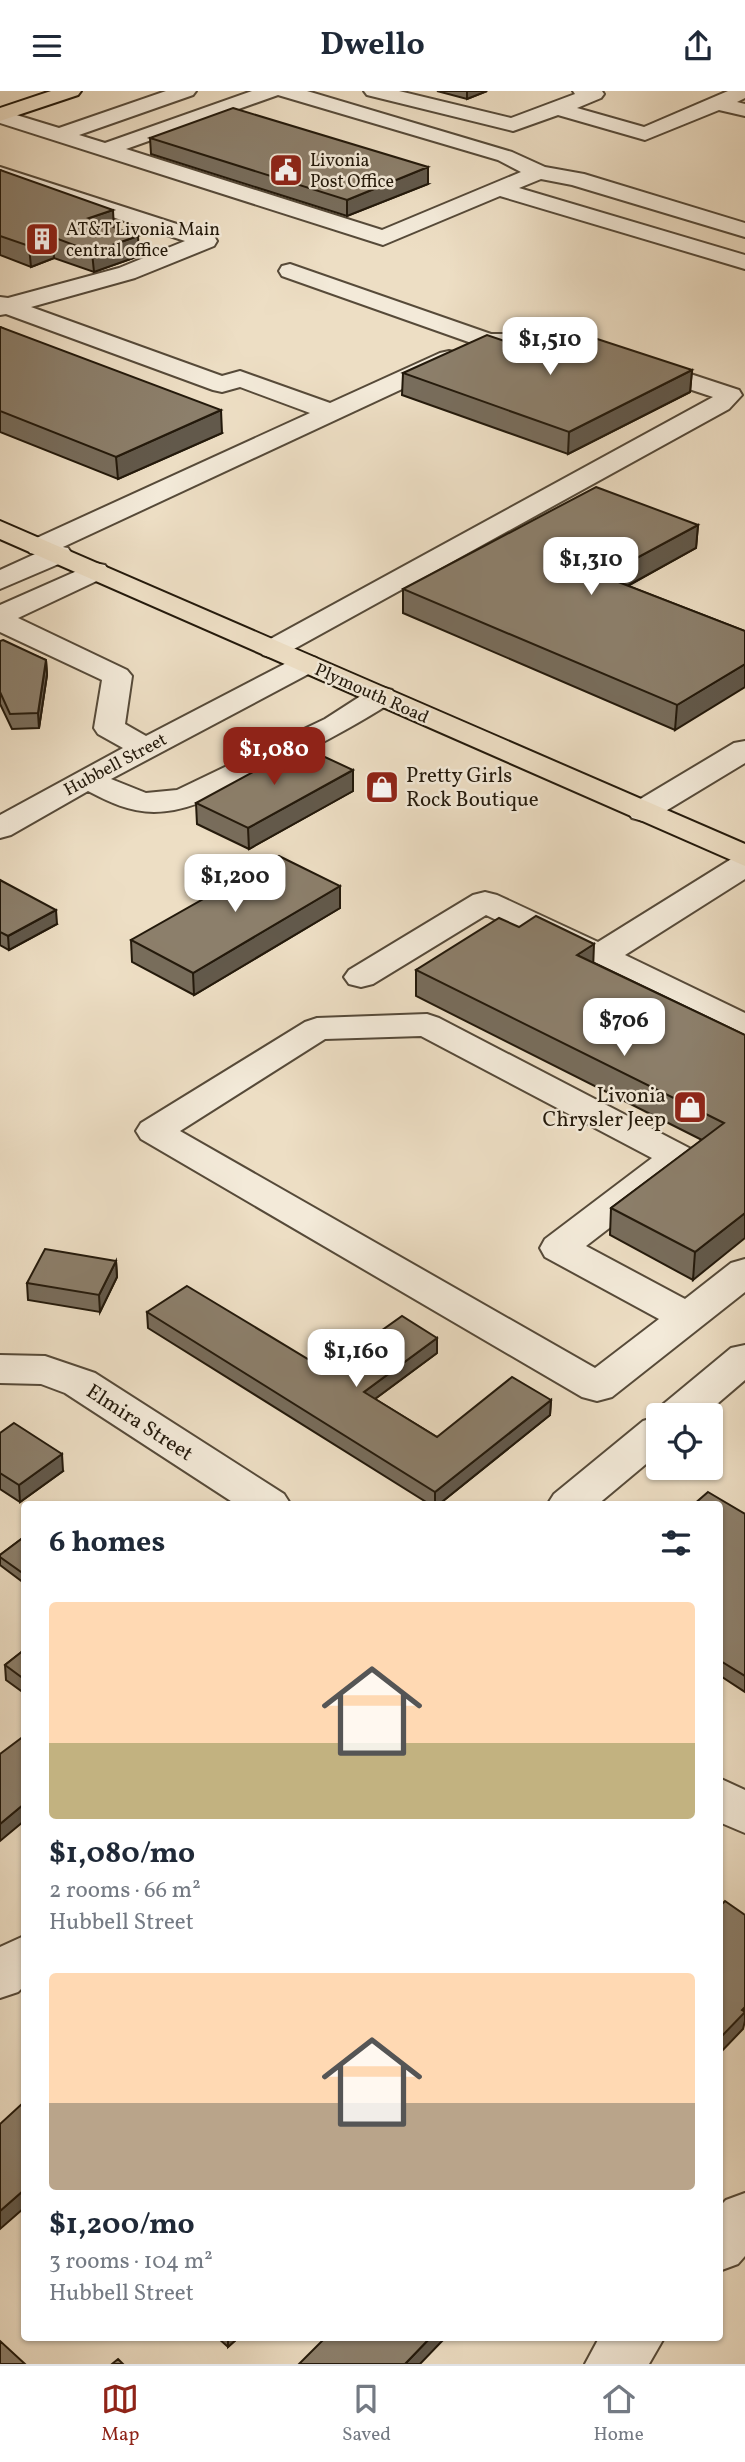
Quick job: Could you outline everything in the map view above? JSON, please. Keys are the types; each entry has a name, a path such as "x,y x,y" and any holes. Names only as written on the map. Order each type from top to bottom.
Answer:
{"main road":[{"path":"0,115 63,92"},
{"name":"Plymouth Road","path":"0,529 745,856"}],"street":[{"path":"104,150 271,91"},
{"path":"286,91 505,156 539,171 576,179 745,230"},
{"path":"374,91 513,125 594,94 583,91"},
{"path":"556,108 645,134 745,91"},
{"path":"58,135 179,93 220,109"},
{"path":"684,94 745,110"},
{"path":"0,115 383,238 539,171"},
{"path":"0,173 206,241 127,273 3,306"},
{"path":"504,187 745,263"},
{"path":"273,649 720,404 730,395 584,346 532,341 489,341 290,271"},
{"path":"3,306 222,385 240,378 333,412"},
{"path":"0,581 49,550 333,412 489,341"},
{"path":"0,619 95,571"},
{"path":"0,619 117,676 109,728 146,748"},
{"name":"Hubbell Street","path":"0,828 306,664"},
{"path":"87,779 140,804 164,803 187,797 323,731 381,697"},
{"path":"643,811 745,750"},
{"path":"600,956 745,865"},
{"path":"361,977 485,902 745,1026"},
{"path":"687,1317 559,1248 678,1157 426,1025 317,1029 155,1131 597,1387 745,1272"},
{"path":"691,1403 745,1358"},
{"name":"Elmira Street","path":"0,1369 45,1370 80,1383 263,1501"},
{"path":"574,1501 646,1441"},
{"path":"723,1800 745,1814"},
{"path":"0,1977 21,1960"},
{"path":"723,2242 745,2217"},
{"path":"613,2364 633,2341"}],"building":[{"path":"233,108 428,167 347,200 150,138"},
{"path":"0,170 113,210 89,218 138,236 92,252 53,237 29,246 0,236"},
{"path":"0,327 221,410 116,457 0,411"},
{"path":"566,333 582,334 692,370 569,432 403,373 487,335 531,350"},
{"path":"596,487 698,525 603,576 745,631 745,664 677,705 403,589"},
{"path":"0,641 46,660 38,713 10,714 0,692"},
{"path":"301,746 353,770 248,828 196,803"},
{"path":"279,856 340,886 193,973 131,940"},
{"path":"0,880 56,910 8,936 0,932"},
{"name":"Livonia Chrysler Jeep","path":"536,916 594,944 577,955 745,1035 745,1213 695,1252 611,1208 724,1123 416,970 499,918 519,927"},
{"path":"45,1249 116,1261 99,1295 27,1283"},
{"path":"187,1286 326,1370 402,1316 437,1338 364,1392 437,1437 512,1377 551,1400 435,1492 147,1312"},
{"path":"14,1423 62,1454 19,1485 0,1473 0,1433"},
{"path":"708,1492 745,1514 745,1676 723,1662 723,1501 698,1501"},
{"path":"21,1539 21,1572 0,1557"},
{"path":"21,1652 21,1677 5,1665"},
{"path":"21,1738 21,1806 0,1824 0,1754"},
{"path":"725,1901 745,1915 745,2007 742,2010 745,2012 723,2035"},
{"path":"21,2105 21,2193 0,2211 0,2124"},
{"path":"0,2341 25,2364 0,2364"},
{"path":"322,2341 427,2341 405,2364 299,2364"}],"place":[{"name":"Livonia Post Office","path":"286,170"},
{"name":"AT&T Livonia Main central office","path":"42,239"},
{"name":"Pretty Girls Rock Boutique","path":"382,787"},
{"name":"Livonia Chrysler Jeep","path":"690,1107"}]}
